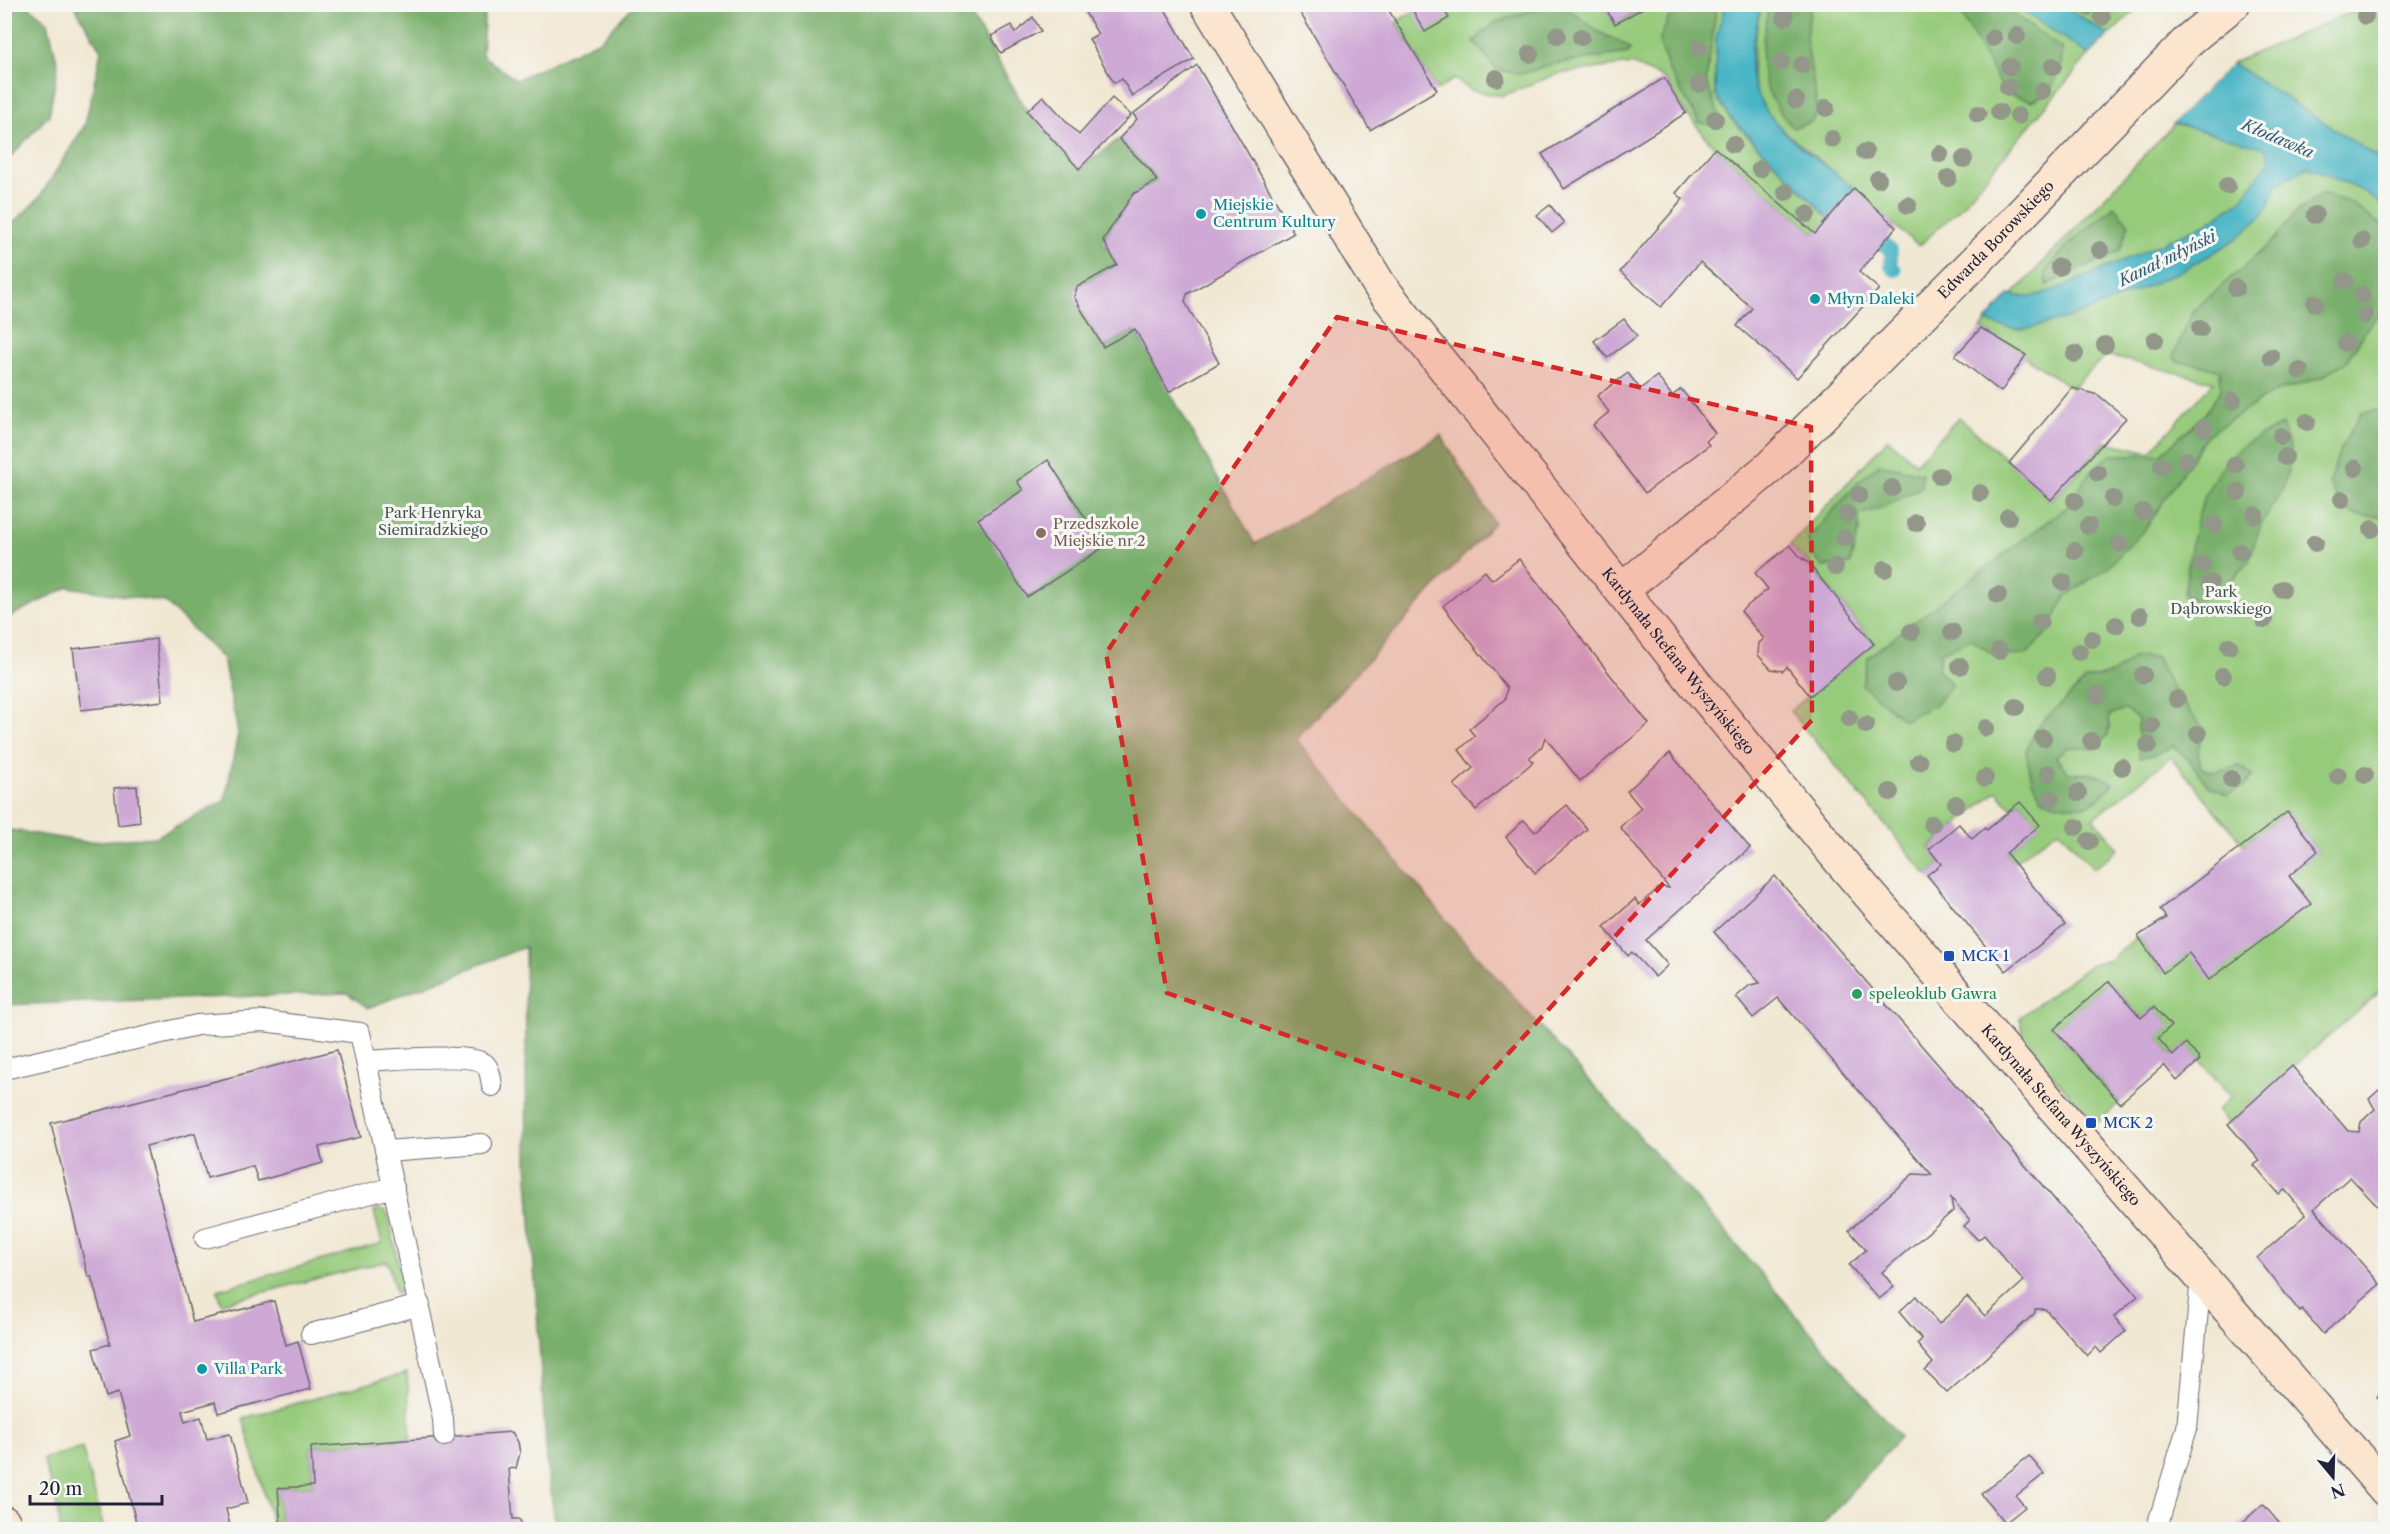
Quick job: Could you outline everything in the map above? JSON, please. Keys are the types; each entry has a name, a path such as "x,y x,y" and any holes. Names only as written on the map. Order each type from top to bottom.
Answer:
{"main road":[{"name":"Kardynała Stefana Wyszyńskiego","path":"1208,4 1380,286 1842,864 2385,1490"},
{"name":"Edwarda Borowskiego","path":"1622,590 1770,467 1971,266 2192,38 2233,4"},
{"path":"4,1523 6,1530"}],"lane":[{"path":"4,1069 198,1025 263,1021 360,1033 420,1305 443,1419 444,1436"},
{"path":"366,1061 468,1057 484,1063 490,1073 492,1086"},
{"path":"386,1151 482,1144"},
{"path":"205,1238 394,1187"},
{"path":"2162,1524 2187,1428 2201,1278"},
{"path":"311,1334 420,1305"}],"highlighted area":[{"path":"1337,317 1811,427 1812,720 1467,1099 1167,993 1106,653"}],"green space":[{"path":"5,4 27,5 48,22 58,66 49,115 5,163"},
{"name":"Park Henryka Siemiradzkiego","path":"333,4 343,8 365,4 485,5 482,55 516,80 602,39 634,5 965,5 1027,111 1079,169 1119,139 1150,170 1157,181 1133,194 1103,240 1117,265 1077,287 1074,297 1103,347 1135,330 1255,544 1441,435 1494,523 1296,739 1460,937 1716,1221 1900,1437 1819,1529 556,1529 547,1463 527,1162 525,947 368,1008 347,993 5,1005 4,829 86,842 156,837 225,800 238,733 223,659 165,602 68,587 5,619 5,231 39,198 85,125 101,51 74,5"},
{"path":"2138,4 2140,6 2109,35 2062,5"},
{"path":"1424,5 1603,5 1615,24 1650,5 1725,5 1716,39 1715,94 1730,118 1829,218 1815,234 1715,148 1686,113 1664,78 1631,64 1557,74 1502,96 1473,91 1454,79 1437,90 1396,22"},
{"path":"1547,5 1570,11 1601,33 1627,46 1630,49 1628,53 1553,64 1521,74 1497,70 1474,41 1494,23"},
{"path":"1678,5 1717,5 1706,82 1720,117 1718,127 1699,122 1669,71 1659,41 1672,10"},
{"path":"1761,5 2015,5 2089,55 1960,208 1919,246 1854,188 1774,123 1757,96 1752,76 1754,44"},
{"path":"1769,5 1811,5 1806,38 1818,112 1811,122 1793,128 1771,98 1763,70 1763,40"},
{"path":"1956,5 2001,5 2062,49 2061,69 2049,93 2031,101 2005,93"},
{"path":"2070,5 2098,5 2086,14"},
{"name":"Park Dąbrowskiego","path":"2368,5 2385,5 2385,987 2228,1124 2217,1110 2231,1097 2186,1044 2173,1056 2158,1038 2170,1026 2154,1007 2141,1018 2109,981 2054,1029 2120,1103 2096,1123 2025,1046 2020,1017 2092,964 2110,960 2138,936 2162,973 2189,953 2311,904 2289,876 2318,851 2287,812 2244,845 2171,757 2094,818 2118,849 2094,869 2059,830 2013,862 2006,853 2039,825 2020,802 2011,808 1997,791 1929,848 1941,864 1927,875 1790,711 1874,644 1805,558 1803,560 1790,545 1888,439 1916,463 1959,417 2051,500 2106,442 2150,452 2214,382 2106,355 2072,388 1981,328 2232,63"},
{"path":"2321,194 2349,202 2385,228 2385,308 2367,328 2346,362 2322,377 2272,393 2207,435 2146,528 2107,568 2066,596 2046,634 2026,655 1995,656 1971,639 1941,652 1938,669 1952,685 1934,705 1904,720 1862,685 1868,657 2068,506 2090,472 2111,455 2161,454 2205,414 2221,389 2220,371 2197,364 2178,362 2173,356 2194,310 2274,240 2296,212"},
{"path":"2114,206 2129,224 2120,251 2046,285 2045,272 2066,247"},
{"path":"2385,409 2385,516 2364,516 2350,512 2344,507 2329,483 2340,450 2361,413"},
{"path":"2282,425 2292,455 2283,489 2261,524 2248,563 2220,592 2196,601 2184,595 2199,513 2216,475 2245,445"},
{"path":"1879,464 1922,473 1921,487 1888,505 1859,515 1859,529 1850,564 1823,567 1814,557 1808,539 1860,480"},
{"path":"2134,657 2157,657 2177,695 2204,729 2198,750 2201,768 2215,772 2239,766 2253,775 2245,786 2228,795 2208,786 2189,760 2173,746 2157,754 2139,758 2138,719 2123,709 2110,715 2108,735 2094,749 2069,747 2056,757 2069,773 2094,774 2113,783 2105,793 2097,800 2081,806 2063,805 2042,799 2032,781 2026,750 2038,726 2087,679 2112,674"},
{"path":"386,1211 389,1217 403,1288 400,1293 396,1293 387,1261 221,1303 217,1290 382,1243 374,1212"},
{"path":"407,1373 411,1439 311,1447 313,1486 278,1488 281,1529 274,1529 243,1418"},
{"path":"82,1448 104,1529 60,1529 57,1507 43,1459"}],"water":[{"path":"1725,5 1761,5 1751,60 1752,78 1758,95 1767,111 1793,140 1854,188 1829,218 1730,117 1715,94 1716,39"},
{"path":"2015,5 2062,5 2109,35 2089,55"},
{"name":"Kłodawka","path":"2232,63 2385,162 2385,208 2365,192 2308,167 2277,184 2266,209 2248,229 2205,258 2173,274 2105,304 2043,325 2017,329 1985,322 2009,295 2031,297 2065,286 2206,224 2240,201 2270,161 2266,148 2173,123"}],"pier":[{"path":"2229,61 2232,63 2173,123 2170,121"}],"building":[{"path":"1074,4 1162,4 1194,59 1132,96 1122,79 1114,83 1089,39 1098,34 1083,9 1079,11"},
{"path":"1295,4 1385,4 1437,90 1370,130"},
{"path":"1424,4 1440,4 1449,18 1425,32 1413,11"},
{"path":"1603,4 1650,4 1615,24"},
{"path":"1033,17 1041,31 1001,53 991,36 1012,25 1015,33"},
{"name":"Miejskie Centrum Kultury","path":"1197,65 1294,233 1187,294 1185,302 1219,363 1169,392 1135,329 1103,347 1074,297 1077,287 1117,265 1103,240 1133,194 1157,181 1150,170 1119,139 1137,119 1133,114"},
{"path":"1664,78 1686,113 1564,189 1542,154"},
{"path":"1043,96 1079,135 1112,98 1131,115 1079,169 1027,111"},
{"path":"1715,148 1815,234 1854,188 1896,227 1859,272 1879,289 1797,378 1737,326 1752,308 1700,262 1661,307 1620,272 1683,199 1676,193"},
{"path":"1550,205 1564,223 1552,233 1537,215"},
{"path":"1624,319 1637,336 1607,358 1594,341"},
{"path":"1981,328 2026,355 2001,392 1955,356"},
{"path":"1628,373 1640,389 1657,376 1672,396 1681,389 1715,433 1706,441 1709,445 1645,493 1593,425 1609,412 1597,396"},
{"path":"2072,388 2098,395 2126,418 2051,500 2009,463"},
{"name":"Przedszkole Miejskie nr 2","path":"1048,460 1104,547 1027,597 978,519 1023,490 1017,481"},
{"path":"1790,545 1803,560 1804,558 1874,644 1810,696 1787,667 1783,671 1771,669 1758,655 1759,643 1764,639 1741,611 1768,589 1755,573"},
{"path":"1519,559 1649,724 1580,781 1545,737 1542,746 1529,758 1533,762 1476,810 1454,785 1473,768 1459,750 1475,736 1469,729 1505,699 1507,688 1443,606 1485,571 1492,580"},
{"path":"156,639 163,701 81,710 73,649"},
{"path":"1670,753 1750,848 1646,940 1668,965 1655,977 1632,952 1628,956 1604,927 1635,899 1639,905 1660,887 1669,888 1620,827 1641,808 1627,791"},
{"path":"137,786 140,822 118,825 114,788"},
{"path":"2020,802 2040,825 2006,853 2065,925 2006,971 1927,875 1941,864 1929,849 1959,824 1972,839 1985,828 1987,830"},
{"path":"1567,805 1587,829 1535,873 1506,837 1524,820 1535,832"},
{"path":"2287,812 2318,851 2289,876 2311,904 2209,980 2189,953 2163,973 2138,936 2166,918 2160,909"},
{"path":"1775,876 2138,1296 2114,1317 2126,1331 2101,1353 2096,1347 2087,1356 2045,1309 2035,1309 2035,1313 1947,1393 1925,1371 1933,1363 1917,1344 1922,1339 1899,1312 1916,1296 1939,1324 1967,1297 1985,1316 2024,1281 1984,1235 1978,1240 1964,1226 1970,1220 1951,1198 1953,1211 1882,1272 1894,1287 1879,1299 1849,1265 1866,1250 1849,1230 1913,1174 1932,1175 1778,998 1753,1018 1736,997 1750,985 1760,983 1714,932"},
{"path":"2109,981 2141,1018 2154,1007 2171,1026 2158,1038 2173,1056 2186,1043 2200,1060 2177,1081 2164,1065 2120,1103 2054,1029"},
{"path":"337,1050 361,1137 319,1147 323,1163 258,1181 253,1166 207,1178 195,1133 146,1146 193,1322 274,1301 286,1345 298,1341 311,1389 218,1413 215,1402 182,1411 185,1422 201,1417 207,1439 230,1434 248,1503 226,1509 231,1530 138,1530 115,1441 130,1436 118,1393 106,1397 93,1349 110,1344 91,1276 88,1277 51,1123"},
{"path":"2292,1066 2348,1131 2359,1132 2361,1122 2375,1109 2369,1099 2380,1089 2385,1091 2385,1200 2378,1207 2350,1177 2314,1209 2380,1284 2323,1334 2302,1309 2300,1312 2257,1258 2306,1215 2285,1190 2279,1194 2254,1165 2260,1161 2228,1124"},
{"path":"2385,1390 2385,1407 2377,1397"},
{"path":"512,1432 518,1442 520,1453 516,1468 509,1469 513,1519 519,1519 525,1530 281,1530 278,1488 313,1486 311,1447"},
{"path":"2029,1456 2044,1474 2016,1496 2025,1507 2005,1523 1981,1494"},
{"path":"2263,1504 2285,1530 2234,1530"}],"waterway":[{"name":"Kanał młyński","path":"1883,243 1891,250 1891,266 1895,270"}],"place":[{"name":"Miejskie Centrum Kultury","path":"1201,214"},
{"name":"Młyn Daleki","path":"1815,299"},
{"name":"Przedszkole Miejskie nr 2","path":"1041,533"},
{"name":"MCK 1","path":"1949,956"},
{"name":"speleoklub Gawra","path":"1857,994"},
{"name":"MCK 2","path":"2091,1123"},
{"name":"Villa Park","path":"202,1369"}]}
